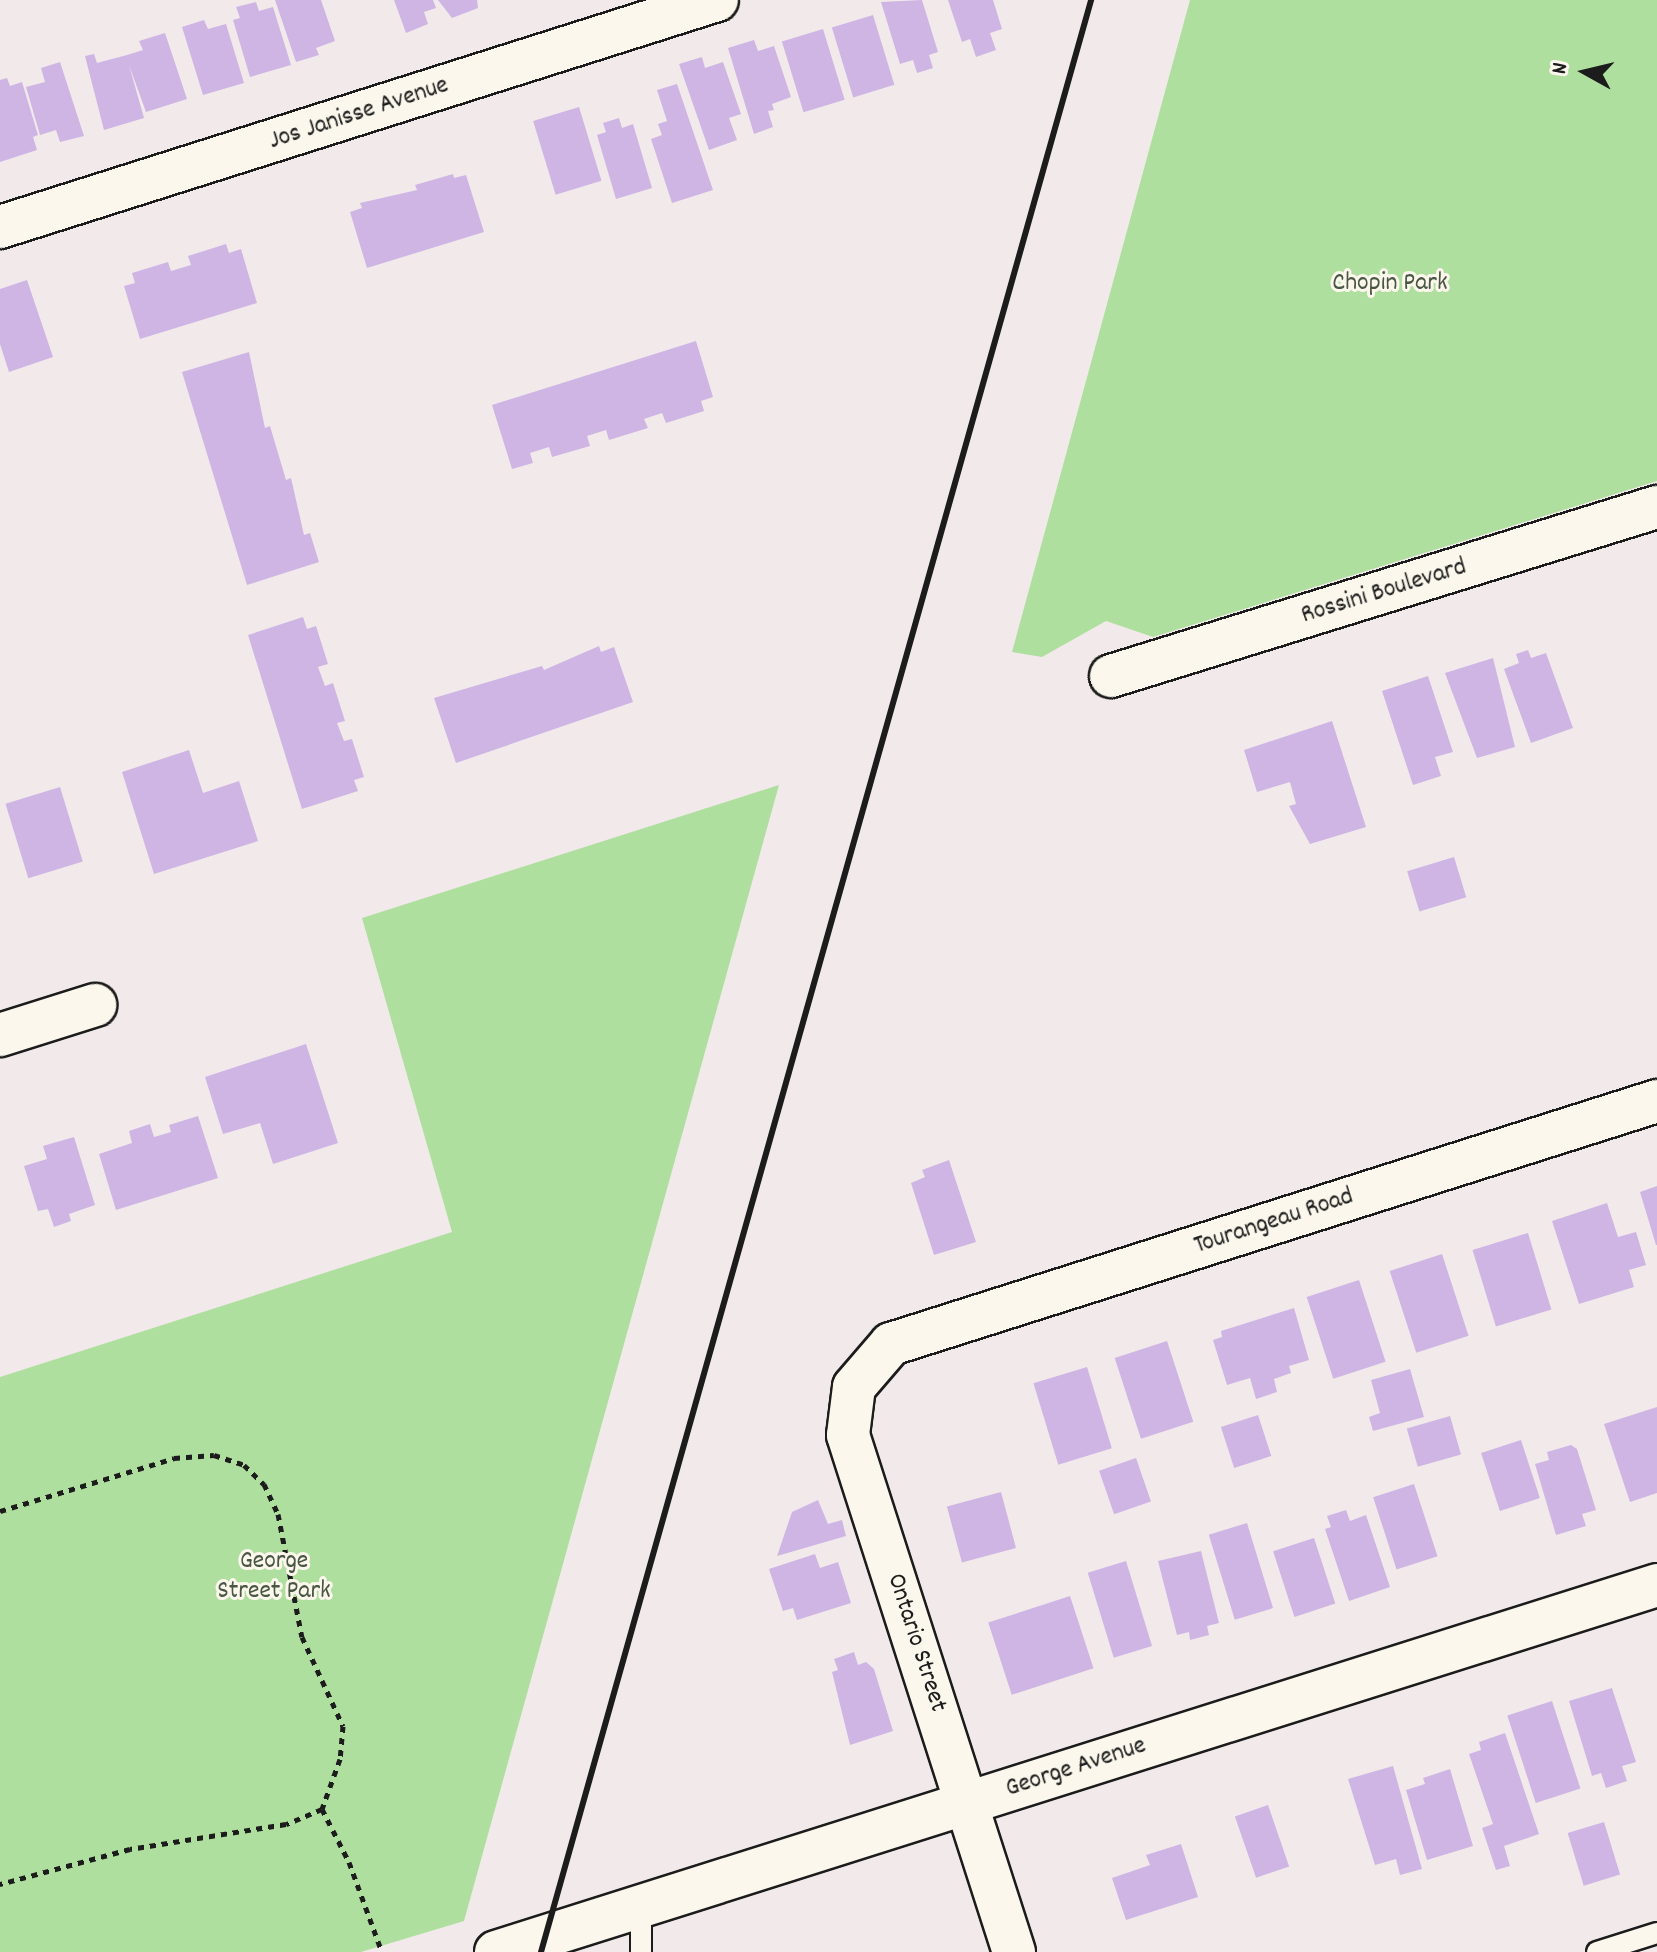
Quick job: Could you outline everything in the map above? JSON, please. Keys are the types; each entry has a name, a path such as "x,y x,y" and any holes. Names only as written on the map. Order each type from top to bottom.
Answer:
{"street":[{"name":"Jos Janisse Avenue","path":"0,227 717,0"},
{"name":"Rossini Boulevard","path":"1111,676 1657,507"},
{"path":"0,1035 95,1005"},
{"name":"Tourangeau Road","path":"891,1344 1657,1101"},
{"name":"Ontario Street","path":"891,1344 854,1387 848,1435 1014,1952"},
{"name":"George Avenue","path":"496,1952 1657,1585"}],"lane":[{"path":"641,1906 641,1952"},
{"path":"1597,1952 1657,1933"}],"path":[{"path":"0,1511 174,1458 214,1455 244,1465 264,1484 278,1514 302,1637 343,1726 340,1759 322,1809 349,1862 382,1952"},
{"path":"0,1884 130,1849 286,1824 322,1809"}],"green space":[{"name":"Chopin Park","path":"1190,0 1657,0 1657,481 1153,637 1106,621 1042,657 1012,652"},
{"name":"George Street Park","path":"779,785 464,1921 361,1952 0,1952 0,1377 452,1232 362,918"}],"building":[{"path":"275,0 321,0 335,41 316,48 319,55 296,62"},
{"path":"394,0 433,0 436,8 424,12 428,24 406,33"},
{"path":"438,0 477,0 478,8 452,18"},
{"path":"922,0 938,52 929,55 933,68 917,73 913,60 900,64 881,2"},
{"path":"948,0 993,0 1002,29 990,33 996,50 976,57 970,39 962,42"},
{"path":"256,2 259,11 273,7 291,65 250,77 233,20 240,18 236,7"},
{"path":"873,15 894,85 853,97 832,28"},
{"path":"204,20 208,29 226,24 244,83 203,95 182,27"},
{"path":"823,29 845,100 804,112 782,42"},
{"path":"165,33 187,99 146,112 129,65 144,118 104,130 85,56 94,54 97,63 127,55 143,50 139,41"},
{"path":"754,40 758,51 774,46 791,97 772,104 774,110 768,111 773,127 754,134 728,48"},
{"path":"702,57 705,68 723,62 741,114 729,118 737,140 709,150 679,64"},
{"path":"60,62 84,136 60,142 56,130 40,135 26,87 45,82 41,68"},
{"path":"7,78 10,86 22,82 38,135 33,137 37,150 0,162 0,80"},
{"path":"677,84 713,190 672,203 651,139 662,135 658,124 667,121 657,90"},
{"path":"579,107 602,181 556,195 533,121"},
{"path":"619,118 622,128 633,124 652,188 616,199 597,135 606,132 603,123"},
{"path":"453,174 454,178 466,175 484,232 367,268 350,212 362,208 360,203 417,190 415,185"},
{"path":"226,244 229,253 241,249 257,303 140,339 124,286 135,283 132,273 168,262 171,271 191,265 188,256"},
{"path":"27,280 53,357 9,372 0,344 0,289"},
{"path":"696,341 713,397 701,401 704,411 666,423 662,413 644,419 648,428 609,440 606,430 587,436 590,446 552,457 549,447 530,453 533,463 512,469 492,405"},
{"path":"249,352 265,428 270,426 286,480 291,478 304,535 310,533 319,562 247,585 182,372"},
{"path":"303,617 307,629 316,626 328,664 318,667 325,686 333,683 345,721 337,723 344,741 352,739 364,777 354,780 358,791 302,809 248,635"},
{"path":"599,646 601,652 614,647 633,702 456,763 434,698 542,666 544,670"},
{"path":"1528,650 1531,658 1546,653 1573,728 1531,743 1504,669 1519,663 1516,654"},
{"path":"1493,658 1515,747 1477,758 1445,673"},
{"path":"1428,676 1453,752 1435,757 1441,776 1413,785 1382,691"},
{"path":"1332,721 1366,827 1310,844 1289,806 1296,804 1290,782 1257,792 1244,750"},
{"path":"189,750 203,793 239,781 258,841 154,874 122,772"},
{"path":"60,787 83,862 28,878 5,804"},
{"path":"1454,857 1466,897 1419,911 1407,871"},
{"path":"306,1044 338,1143 273,1164 260,1123 223,1134 205,1077"},
{"path":"198,1116 218,1178 116,1210 99,1154 132,1143 129,1131 150,1124 154,1137 171,1132 169,1125"},
{"path":"74,1137 95,1205 69,1214 71,1221 54,1227 48,1209 38,1211 24,1166 47,1159 43,1146"},
{"path":"949,1160 976,1242 934,1255 911,1183 925,1177 922,1170"},
{"path":"1657,1186 1657,1245 1656,1245 1640,1192"},
{"path":"1607,1203 1618,1237 1636,1232 1646,1265 1629,1270 1634,1287 1579,1304 1552,1221"},
{"path":"1528,1233 1551,1310 1496,1326 1473,1250"},
{"path":"1442,1254 1469,1336 1416,1353 1390,1271"},
{"path":"1359,1280 1386,1362 1333,1379 1307,1297"},
{"path":"1294,1308 1309,1360 1289,1366 1291,1373 1274,1379 1277,1392 1256,1399 1250,1378 1227,1385 1213,1340 1222,1337 1221,1331"},
{"path":"1167,1341 1193,1422 1141,1439 1115,1358"},
{"path":"1087,1367 1112,1448 1058,1465 1033,1383"},
{"path":"1410,1369 1424,1417 1373,1431 1369,1417 1380,1413 1371,1380"},
{"path":"1657,1407 1657,1493 1630,1502 1604,1424"},
{"path":"1258,1415 1271,1456 1234,1468 1221,1427"},
{"path":"1450,1416 1461,1454 1418,1467 1407,1428"},
{"path":"1521,1440 1540,1498 1500,1511 1481,1453"},
{"path":"1571,1445 1577,1449 1596,1510 1582,1514 1586,1526 1556,1535 1535,1464 1549,1460 1547,1452"},
{"path":"1136,1458 1151,1501 1114,1514 1099,1471"},
{"path":"1414,1484 1437,1556 1397,1570 1373,1497"},
{"path":"1001,1492 1016,1548 962,1563 947,1506"},
{"path":"818,1500 828,1524 842,1520 846,1536 777,1556 792,1512"},
{"path":"1346,1510 1350,1521 1366,1515 1390,1587 1349,1601 1325,1529 1331,1527 1327,1516"},
{"path":"1247,1523 1273,1608 1235,1620 1209,1535"},
{"path":"1314,1538 1335,1604 1294,1617 1273,1551"},
{"path":"1201,1551 1219,1623 1207,1626 1209,1635 1190,1640 1189,1632 1177,1635 1158,1561"},
{"path":"815,1554 820,1568 838,1562 851,1603 797,1620 793,1608 783,1611 769,1569"},
{"path":"1126,1561 1152,1646 1114,1658 1088,1573"},
{"path":"1070,1596 1093,1668 1012,1695 988,1623"},
{"path":"854,1652 858,1665 866,1662 874,1669 893,1731 850,1745 832,1672 838,1670 834,1659"},
{"path":"1612,1688 1636,1762 1622,1766 1627,1781 1606,1788 1601,1773 1592,1776 1569,1701"},
{"path":"1552,1701 1580,1788 1536,1803 1507,1716"},
{"path":"1505,1733 1539,1834 1504,1846 1510,1866 1496,1870 1482,1828 1493,1824 1469,1754 1481,1750 1479,1742"},
{"path":"1393,1766 1422,1869 1400,1875 1396,1859 1375,1865 1348,1779"},
{"path":"1450,1769 1473,1846 1427,1860 1406,1790 1425,1784 1423,1778"},
{"path":"1268,1805 1289,1866 1256,1878 1235,1816"},
{"path":"1604,1822 1620,1875 1584,1886 1568,1833"},
{"path":"1181,1844 1198,1897 1126,1920 1112,1878 1150,1865 1146,1855"}],"railway":[{"path":"541,1952 1091,0"}]}
